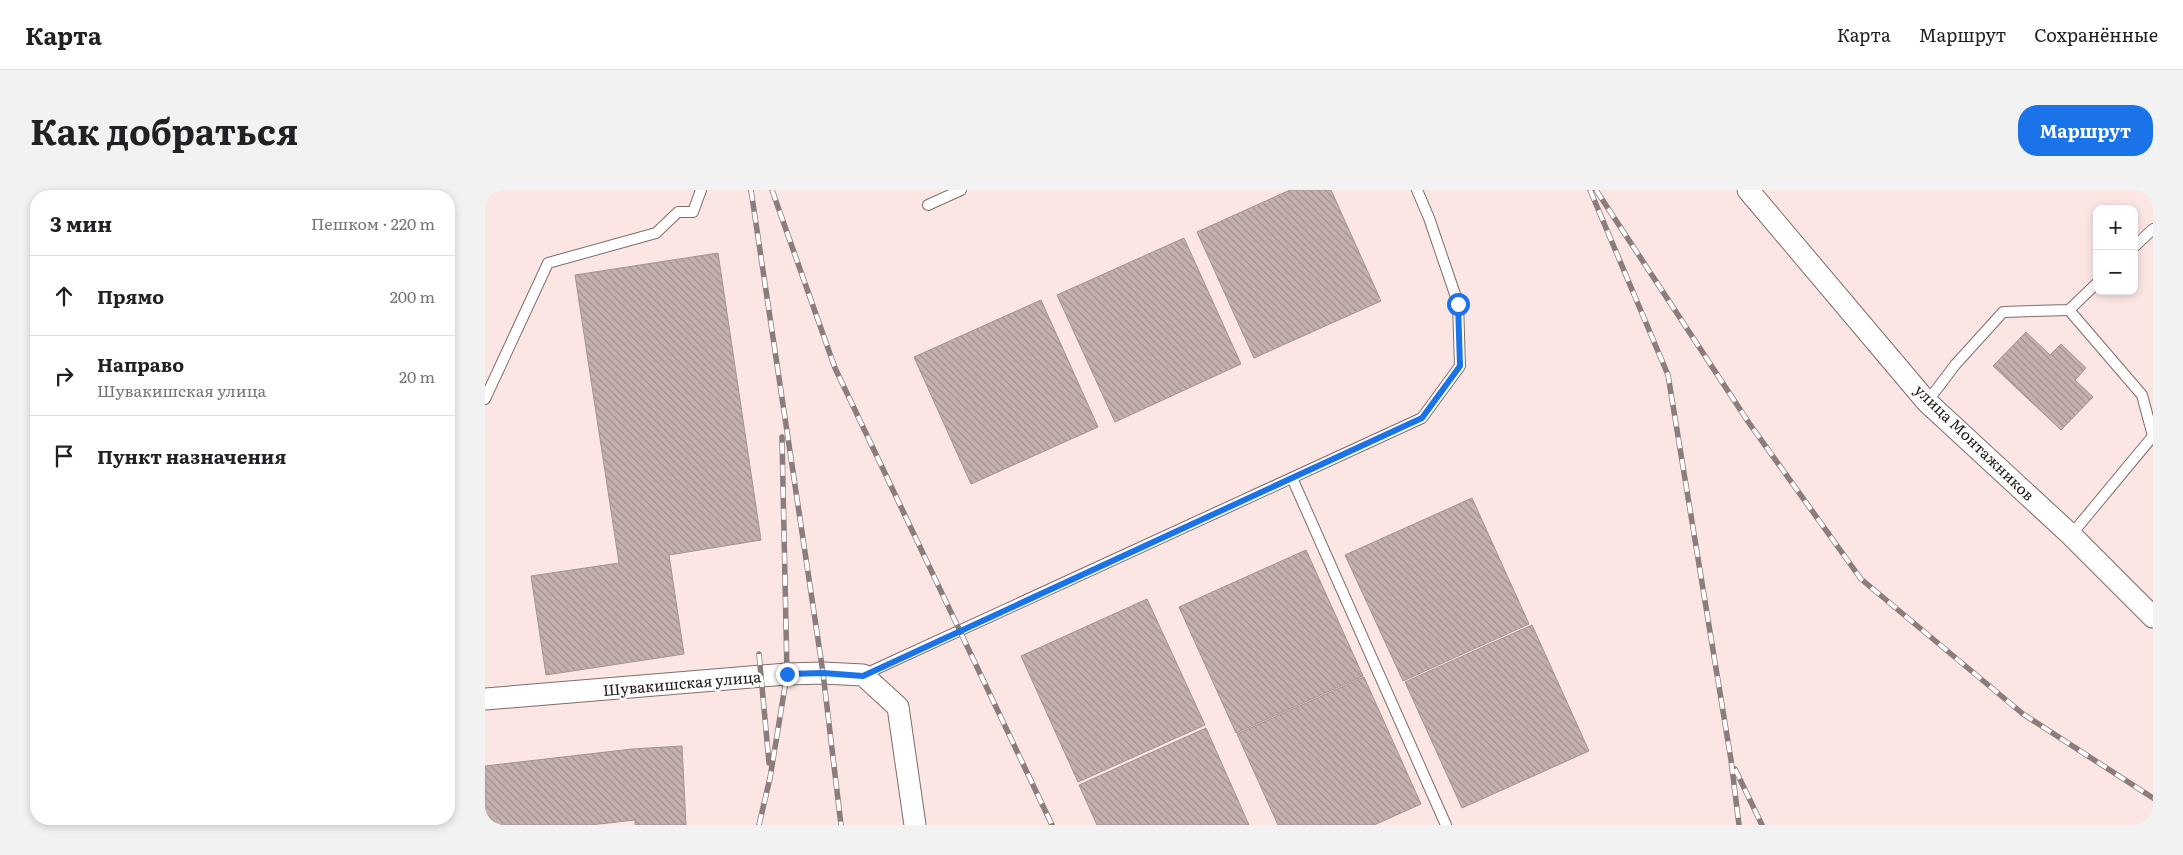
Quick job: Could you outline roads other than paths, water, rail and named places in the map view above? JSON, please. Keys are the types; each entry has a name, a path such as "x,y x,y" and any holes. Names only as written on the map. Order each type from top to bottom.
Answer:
{"street":[{"name":"улица Монтажников","path":"1748,190 1927,402 2071,535 2153,617"},
{"name":"Шувакишская улица","path":"485,699 787,674 823,673 863,676"},
{"path":"863,676 898,707 915,825"}],"lane":[{"path":"485,399 548,262 656,232 678,212 693,212 701,190"},
{"path":"928,205 961,190"},
{"path":"863,676 1422,418 1460,366 1458,304 1429,218 1417,190"},
{"path":"2138,243 2153,229"},
{"path":"1927,402 1955,365 2003,312 2069,310 2093,287"},
{"path":"2069,310 2142,395 2153,436 2071,535"},
{"path":"1292,478 1446,825"}],"railway":[{"path":"751,190 823,673 841,825"},
{"path":"772,190 835,368 1052,825"},
{"path":"1590,190 1668,375 1731,760 1739,825"},
{"path":"1596,190 1749,423 1861,579 2023,714 2153,798"},
{"path":"759,825 770,778 787,674 782,437"},
{"path":"759,654 769,763"},
{"path":"1735,769 1762,825"}]}
